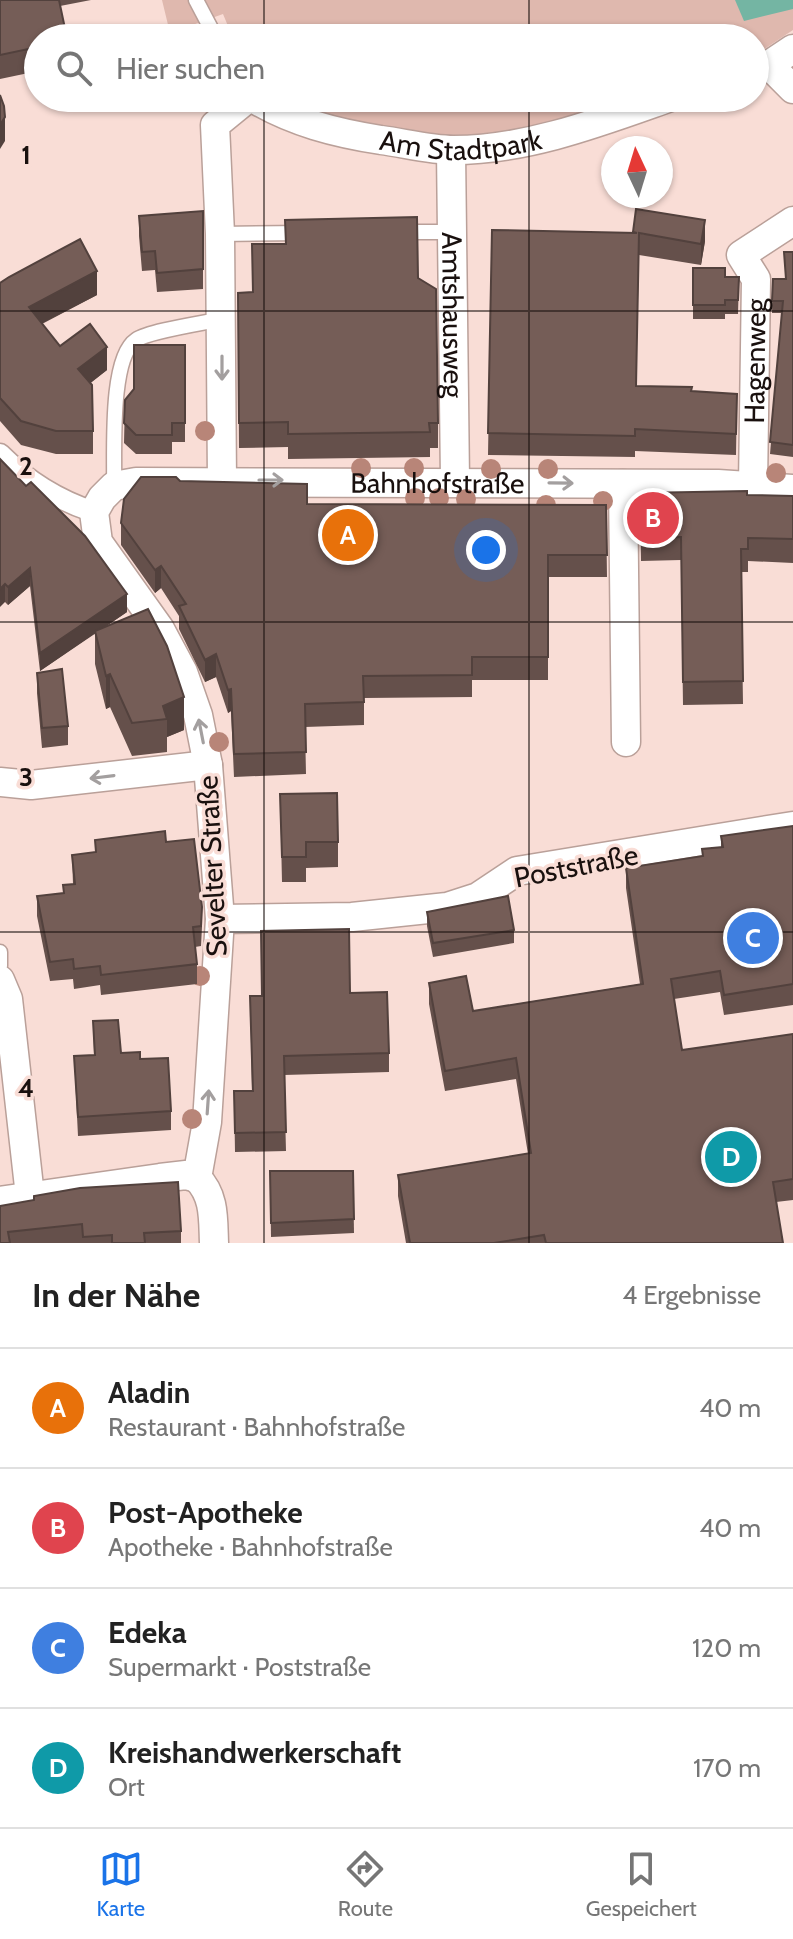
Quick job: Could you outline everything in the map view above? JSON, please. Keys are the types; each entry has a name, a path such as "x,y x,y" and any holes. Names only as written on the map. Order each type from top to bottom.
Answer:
{"street":[{"path":"769,63 793,49"},
{"path":"769,72 793,89"},
{"name":"Am Stadtpark","path":"220,234 215,125 232,112"},
{"name":"Am Stadtpark","path":"279,112 333,131 451,151 498,147 545,137 624,112"},
{"name":"Amtshausweg","path":"451,151 455,481"},
{"name":"Hagenweg","path":"753,485 756,279 741,255 793,221"},
{"path":"220,234 222,481"},
{"path":"0,454 24,478 72,505 94,512 114,486"},
{"name":"Bahnhofstraße","path":"114,486 222,481 455,481 753,485 793,489"},
{"path":"623,484 626,742"},
{"name":"Sevelter Straße","path":"94,512 98,542 160,629 183,672 198,715 208,765 220,919 207,1122 197,1178"},
{"path":"0,782 31,785 208,765"},
{"name":"Poststraße","path":"220,919 352,917 447,907 478,897 517,871 793,826"},
{"path":"0,980 8,999 30,1196"},
{"path":"0,1201 173,1176 197,1178 208,1190 213,1208 214,1243"}],"lane":[{"path":"196,0 209,24"},
{"path":"384,232 454,232"},
{"path":"220,234 324,233"},
{"path":"114,486 117,391 123,355 136,339 222,319"},
{"path":"0,952 0,966"}],"shaded area":[{"path":"162,0 793,0 793,30 769,46 769,24 227,24 223,14 195,24 168,24"},
{"path":"305,112 590,112 508,134 464,139 417,137"}],"water":[{"path":"735,0 793,0 793,9 744,21"}],"building":[{"path":"0,0 59,0 64,24 24,24 24,50 0,55"},
{"path":"0,95 5,117 0,125"},
{"path":"636,209 705,220 701,244 639,233 636,386 692,387 691,391 737,394 736,434 635,429 635,436 488,433 492,230 637,233 633,232"},
{"path":"203,211 203,269 157,273 155,251 142,252 139,216"},
{"path":"417,217 418,278 436,289 438,423 429,423 430,432 288,434 288,422 239,423 238,293 253,292 252,244 286,244 285,220"},
{"path":"80,239 97,271 29,307 60,346 90,324 107,347 78,369 92,385 93,431 56,431 21,421 0,398 0,283"},
{"path":"784,252 793,252 793,445 770,442 783,301 772,301 773,279 786,279"},
{"path":"693,268 725,268 725,277 739,277 738,300 725,300 725,305 693,305"},
{"path":"134,345 185,345 185,423 172,423 172,435 136,435 124,423 125,400 134,389"},
{"path":"0,459 26,486 31,482 85,536 127,594 40,653 30,568 8,587 5,584 0,589"},
{"path":"141,477 307,484 307,504 606,505 607,555 548,555 548,657 472,657 472,675 363,676 364,702 305,704 306,752 234,754 231,689 228,690 216,654 205,660 179,606 186,604 161,566 155,570 121,523 124,499"},
{"path":"747,491 747,495 793,496 793,539 748,538 748,549 741,549 743,681 683,682 681,537 641,538 640,493"},
{"path":"148,609 167,646 184,697 163,706 167,719 132,723 110,674 106,676 95,631"},
{"path":"62,669 68,726 42,728 37,673"},
{"path":"337,793 338,842 306,842 306,857 282,857 280,794"},
{"path":"793,826 793,984 724,995 720,971 671,979 682,1050 793,1034 793,1179 773,1182 783,1243 546,1243 544,1235 494,1243 410,1243 398,1175 531,1153 516,1058 445,1071 429,983 466,976 473,1011 643,984 626,868 703,856 702,849 723,847 721,836"},
{"path":"165,831 166,842 194,839 202,907 201,926 193,927 197,964 101,975 100,966 74,969 73,959 50,962 37,896 64,893 63,885 75,884 72,855 96,852 95,840"},
{"path":"508,896 514,930 433,943 427,912"},
{"path":"349,929 350,993 387,992 389,1053 284,1056 286,1132 235,1133 234,1091 253,1091 250,996 262,996 261,931"},
{"path":"118,1020 121,1053 140,1052 140,1059 168,1058 171,1111 78,1117 74,1056 95,1055 93,1021"},
{"path":"270,1171 353,1171 354,1219 271,1223"},
{"path":"178,1182 181,1231 144,1233 145,1243 112,1243 112,1235 83,1237 82,1224 8,1232 10,1243 0,1243 0,1206 80,1188"}],"place":[{"name":"Post-Apotheke","path":"653,518"},
{"name":"Aladin","path":"348,535"},
{"name":"Edeka","path":"753,938"},
{"name":"Kreishandwerkerschaft","path":"731,1157"}]}
